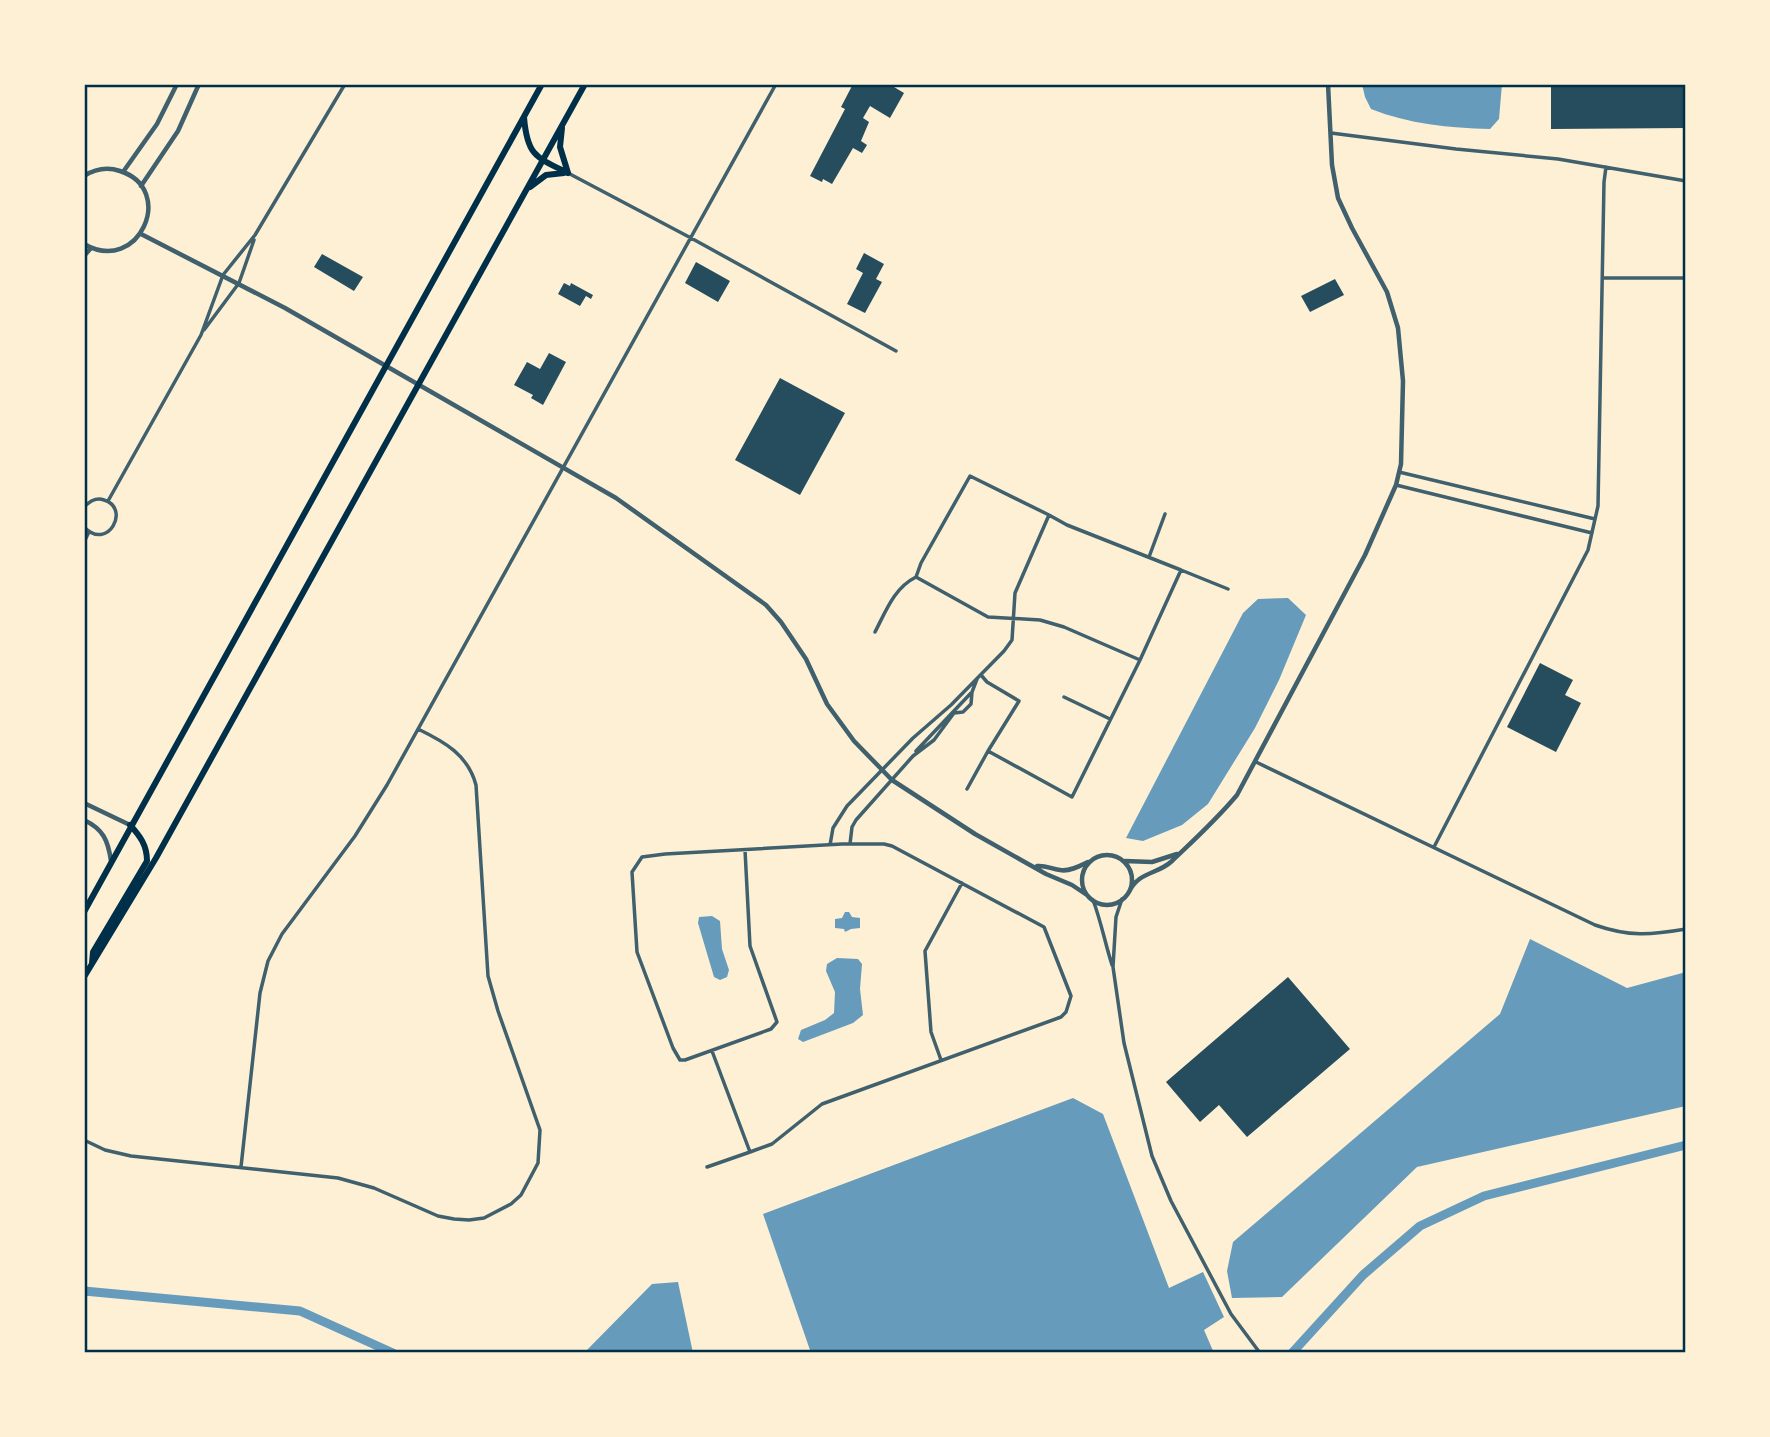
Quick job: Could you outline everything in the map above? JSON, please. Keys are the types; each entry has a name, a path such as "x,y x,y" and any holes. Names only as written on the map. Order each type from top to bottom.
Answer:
{"main road":[{"path":"84,912 542,84"},
{"path":"84,977 156,858 585,84"},
{"path":"524,117 529,148 542,160 568,173"},
{"path":"565,119 560,147 568,173"},
{"path":"523,193 546,175 568,173"},
{"path":"92,965 93,952 147,861 142,839 130,825"}],"street":[{"path":"123,172 157,124 177,84"},
{"path":"141,186 178,131 199,84"},
{"path":"201,335 223,275 255,235 345,84"},
{"path":"241,1167 260,993 268,961 282,934 355,836 387,785 776,84"},
{"path":"141,234 239,283 616,498 766,604 806,659 827,704 854,741 892,780 975,834 1036,866 1045,874 1072,885 1093,900 1114,904 1129,892 1134,882 1171,862 1237,796 1365,555 1396,485 1403,441 1404,381 1398,328 1387,292 1339,198 1332,165 1328,84"},
{"path":"1330,133 1558,159 1686,181"},
{"path":"1434,847 1588,550 1598,506 1606,167"},
{"path":"84,177 101,169 123,172 141,186 149,210 141,234 131,244 118,250 104,251 84,244"},
{"path":"568,173 896,351"},
{"path":"107,501 201,335 239,283 255,235"},
{"path":"84,256 91,248"},
{"path":"1603,278 1686,278"},
{"path":"1399,472 1595,519"},
{"path":"875,632 893,597 904,583 915,577 970,476 1067,525 1228,589"},
{"path":"1396,485 1592,533"},
{"path":"84,507 96,499 107,501 115,509 116,520 106,533 94,534 84,527"},
{"path":"1149,557 1165,514"},
{"path":"830,845 838,817 881,770 1004,652 1012,640 1016,593 1049,515"},
{"path":"84,542 89,532"},
{"path":"988,751 1072,797 1181,570"},
{"path":"915,577 988,617 1041,620 1064,627 1140,660"},
{"path":"913,756 934,740 954,713 963,712 971,704 972,692 979,676"},
{"path":"967,789 1018,701 979,676"},
{"path":"850,844 852,827 856,820 921,744 972,692"},
{"path":"1064,696 1111,719"},
{"path":"84,1140 105,1150 131,1156 358,1182 438,1216 469,1220 484,1218 511,1204 529,1184 538,1163 541,1142 537,1118 488,976 479,817 473,774 455,749 418,729"},
{"path":"1256,762 1595,925 1618,933 1648,935 1686,929"},
{"path":"84,803 130,825"},
{"path":"84,820 97,826 105,836 111,861"},
{"path":"707,1167 772,1144 822,1104 1060,1017 1066,1012 1071,996 1044,927 892,846 850,844 650,855 642,857 632,872 637,952 680,1060 771,1029 777,1022 750,946 745,850"},
{"path":"1036,866 1045,865 1061,871 1076,868 1100,856 1110,855 1121,860 1143,863 1178,853"},
{"path":"1087,895 1082,877 1091,860"},
{"path":"1121,860 1131,873 1129,892"},
{"path":"941,1060 931,1032 925,951 962,883"},
{"path":"1113,967 1116,917 1122,899"},
{"path":"1093,900 1103,926 1104,941 1113,967 1124,1043 1152,1156 1171,1201 1231,1314 1260,1353"},
{"path":"712,1051 750,1152"}],"water":[{"path":"1362,84 1502,84 1499,119 1490,129 1415,122 1371,109"},
{"path":"1288,598 1306,615 1279,680 1255,728 1208,804 1182,825 1143,841 1126,838 1243,613 1258,599"},
{"path":"845,912 860,918 860,928 845,932 844,929 835,928 835,919 842,918"},
{"path":"712,916 720,921 722,949 729,970 727,977 720,980 714,977 698,923 699,917"},
{"path":"1530,939 1627,988 1686,972 1686,1106 1417,1167 1282,1297 1232,1298 1227,1271 1233,1242 1500,1014"},
{"path":"837,958 858,959 862,964 860,989 863,1015 853,1023 803,1042 798,1039 801,1030 825,1020 834,1013 835,992 826,971 827,964"},
{"path":"1073,1098 1103,1114 1169,1288 1203,1272 1224,1317 1204,1330 1214,1353 811,1353 763,1214"},
{"path":"678,1282 693,1353 584,1353 652,1284"}],"building":[{"path":"853,84 889,84 904,93 890,118 870,106 863,118 869,122 861,141 867,145 862,153 853,148 832,184 823,179 822,182 810,176 845,109 841,107"},
{"path":"1551,84 1686,84 1686,128 1551,129"},
{"path":"864,253 884,264 876,279 882,282 865,313 847,304 863,273 856,269"},
{"path":"322,254 363,277 354,291 314,267"},
{"path":"696,262 730,281 718,302 685,283"},
{"path":"1335,279 1344,295 1310,312 1301,296"},
{"path":"564,283 570,286 571,283 593,295 591,299 586,296 580,306 558,294"},
{"path":"549,353 566,362 543,405 531,398 533,395 514,385 527,362 540,369"},
{"path":"780,378 845,413 800,495 735,460"},
{"path":"1540,663 1573,680 1565,695 1581,703 1556,752 1507,727"},
{"path":"1288,977 1350,1049 1247,1137 1219,1105 1200,1122 1166,1082"}],"waterway":[{"path":"1292,1353 1363,1275 1420,1226 1484,1196 1686,1145"},
{"path":"84,1291 300,1311 393,1353"}]}
